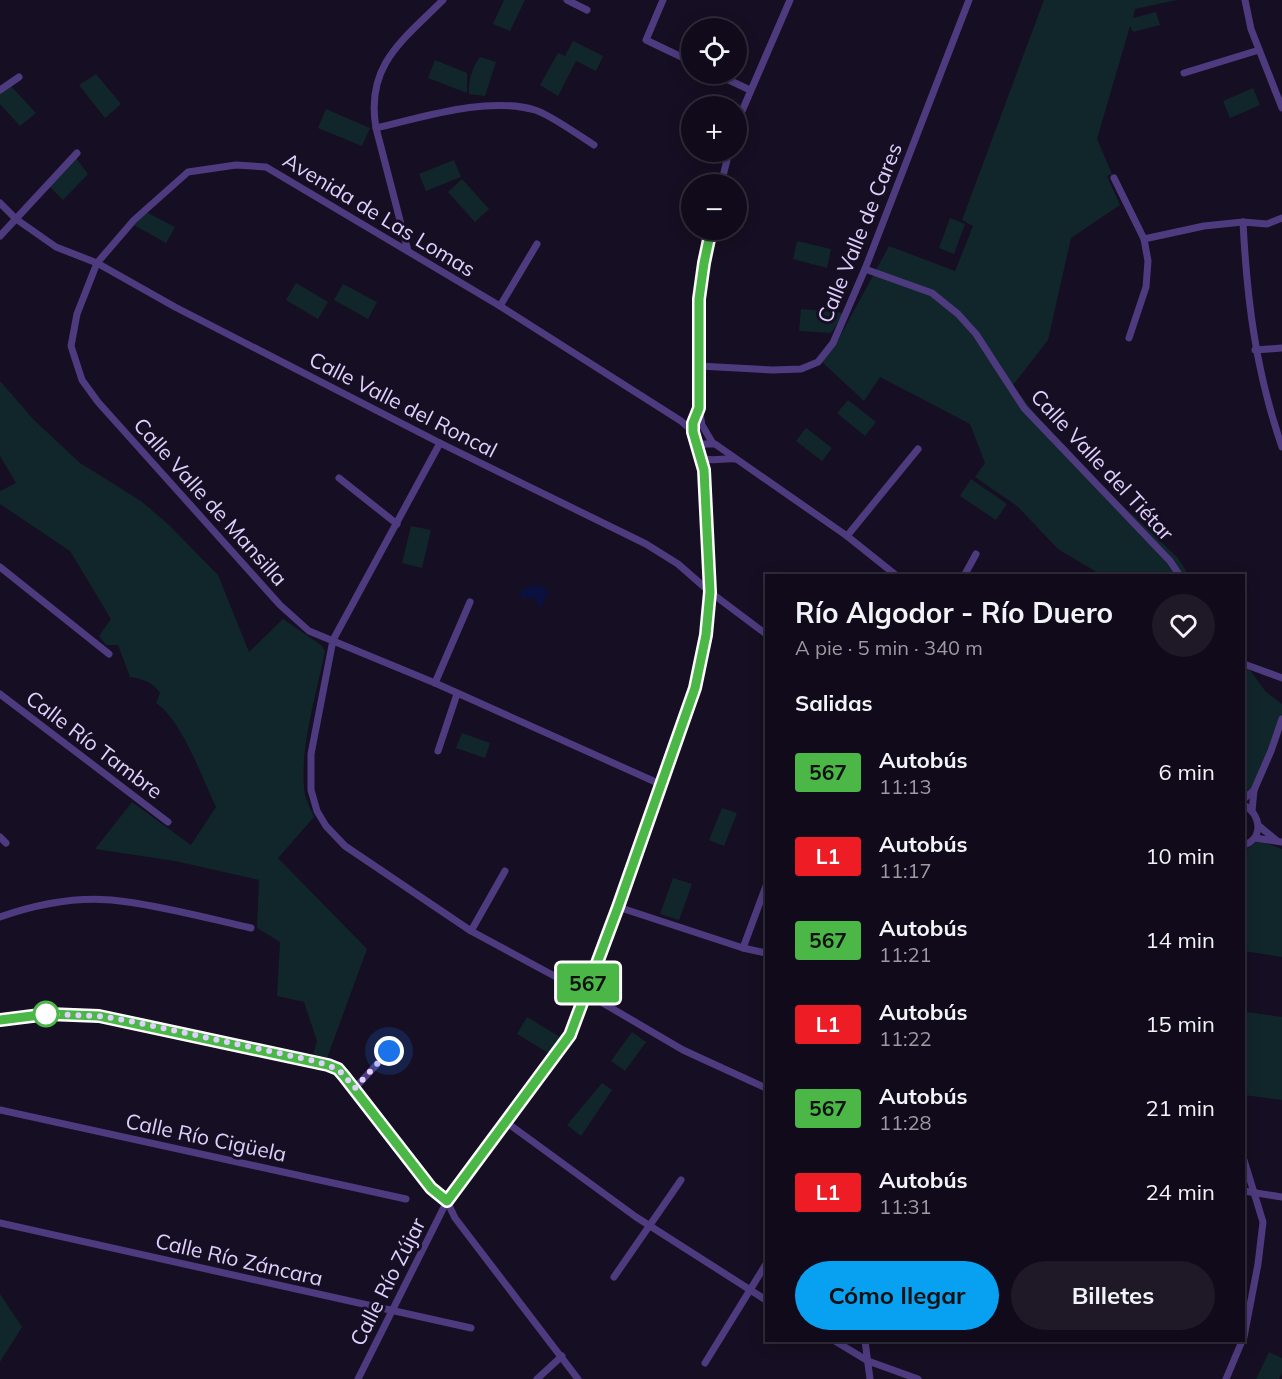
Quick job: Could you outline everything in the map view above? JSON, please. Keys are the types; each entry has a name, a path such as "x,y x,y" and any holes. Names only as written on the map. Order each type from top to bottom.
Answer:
{"street":[{"path":"408,250 376,128 373,110 375,90 382,69 392,51 443,0"},
{"path":"567,0 587,10"},
{"path":"663,0 646,40 681,57"},
{"path":"747,98 790,0"},
{"name":"Calle Valle de Cares","path":"699,366 801,369 818,362 833,343 865,268 969,0"},
{"path":"1245,0 1251,29 1282,108"},
{"path":"1184,73 1259,50"},
{"path":"0,90 19,77"},
{"path":"737,84 750,90"},
{"path":"376,128 446,112 484,106 515,106 537,111 594,145"},
{"path":"0,236 77,153"},
{"name":"Avenida de Las Lomas","path":"97,263 134,219 188,172 236,165 266,167 500,306 681,421 693,432"},
{"path":"1114,178 1144,238 1148,261 1146,287 1129,338"},
{"name":"Calle Valle del Roncal","path":"0,203 16,219 56,247 97,263 175,307 440,443 646,544 678,564 710,592 765,633"},
{"path":"1144,238 1204,226 1243,222 1267,224 1282,218"},
{"path":"1243,222 1248,298 1255,350 1265,396 1282,447"},
{"path":"709,240 699,299 699,408 702,425 718,450 716,458"},
{"path":"500,306 537,244"},
{"name":"Calle Valle de Mansilla","path":"97,263 77,315 71,346 82,380 98,402 290,617 309,631 435,683 660,784"},
{"name":"Calle Valle del Tiétar","path":"865,268 932,292 958,314 976,334 1024,408 1170,561 1179,574"},
{"path":"1255,350 1282,348"},
{"path":"699,408 693,423 693,432 701,458 735,459"},
{"name":"Avenida de Las Lomas","path":"681,421 702,425"},
{"path":"440,443 333,640 311,754 311,790 317,811 326,826 345,846 471,931 584,992 683,1050 765,1088"},
{"path":"699,449 704,444 713,443 847,536 894,574"},
{"path":"847,536 918,449"},
{"name":"Calle Río Zújar","path":"358,1379 447,1201 570,1035 584,992 618,907 695,688 706,635 710,592 704,470 701,458"},
{"path":"339,478 397,524"},
{"path":"965,574 976,554"},
{"path":"0,567 109,654"},
{"path":"435,683 470,602"},
{"path":"1245,664 1282,678"},
{"name":"Calle Río Tambre","path":"0,694 168,822"},
{"path":"438,751 457,694"},
{"path":"1252,811 1254,790 1282,719"},
{"path":"1245,798 1254,790"},
{"path":"1245,806 1255,814 1259,826 1279,841"},
{"path":"1245,844 1255,838 1259,826"},
{"path":"0,837 6,843"},
{"path":"1255,838 1279,841"},
{"path":"471,931 505,871"},
{"path":"743,948 765,889"},
{"path":"0,917 46,904 75,900 104,900 127,902 251,928"},
{"path":"618,907 743,948 765,953"},
{"path":"0,1020 48,1014 99,1016 315,1061 338,1069 431,1188 447,1201 455,1218 578,1379"},
{"path":"355,1088 389,1051"},
{"name":"Calle Río Cigüela","path":"0,1110 406,1199"},
{"path":"507,1122 650,1226 765,1299"},
{"path":"1245,1163 1263,1222 1258,1264 1245,1329"},
{"path":"614,1277 681,1180"},
{"path":"1245,1191 1282,1197"},
{"name":"Calle Río Záncara","path":"0,1223 471,1328"},
{"path":"705,1363 765,1266"},
{"path":"837,1342 868,1361 918,1379"},
{"path":"866,1342 870,1379"},
{"path":"1226,1379 1242,1342"},
{"path":"538,1378 562,1356"}],"green space":[{"path":"504,0 525,0 510,31 493,24"},
{"path":"1044,0 1177,0 1135,9 1133,18 1156,12 1160,25 1133,32 1130,26 1097,139 1112,174 1107,176 1120,205 1071,238 1048,340 1013,385 1070,454 1178,558 1188,574 1100,574 1058,549 1017,506 975,477 985,463 970,424 880,377 864,401 821,361 837,342 889,246 955,271 973,226 962,220"},
{"path":"573,41 603,56 596,71 576,61 558,96 540,85 558,53 565,56"},
{"path":"480,57 496,62 485,96 469,94 471,75"},
{"path":"435,60 467,73 467,93 428,78"},
{"path":"96,74 121,104 105,118 79,85"},
{"path":"10,85 36,113 20,126 0,104 0,93"},
{"path":"1253,88 1260,105 1230,118 1223,101"},
{"path":"326,109 370,128 362,146 318,128"},
{"path":"76,158 88,174 63,200 49,186"},
{"path":"454,160 461,177 426,191 419,174"},
{"path":"462,179 489,209 475,222 448,192"},
{"path":"146,212 175,227 166,243 134,225"},
{"path":"950,218 965,224 954,254 939,248"},
{"path":"797,241 831,249 827,268 793,259"},
{"path":"296,283 328,302 318,319 286,300"},
{"path":"343,284 377,302 368,319 334,300"},
{"path":"801,309 844,313 831,333 799,331"},
{"path":"0,381 34,420 80,463 141,501 169,525 218,575 249,652 283,619 321,645 325,651 309,723 304,760 305,795 314,817 278,858 367,949 327,1058 313,1054 317,1041 304,1002 277,996 280,942 257,928 259,880 175,861 95,849 132,802 191,845 216,807 183,736 165,711 156,703 160,693 147,682 130,677 118,645 106,645 99,636 111,619 70,551 0,504 0,491 16,483 0,456"},
{"path":"848,400 876,422 865,436 837,413"},
{"path":"806,428 832,448 822,461 796,441"},
{"path":"971,479 1007,504 996,520 960,496"},
{"path":"411,526 431,530 422,568 402,563"},
{"path":"1245,663 1266,692 1282,704 1282,726 1253,785 1245,794"},
{"path":"462,733 490,743 485,758 456,748"},
{"path":"722,808 737,813 724,846 709,840"},
{"path":"1258,840 1282,849 1282,957 1245,951 1246,850"},
{"path":"673,878 692,884 679,920 660,914"},
{"path":"1247,1012 1282,1017 1282,1100 1245,1095"},
{"path":"527,1017 560,1037 550,1054 517,1034"},
{"path":"632,1032 646,1042 625,1071 611,1061"},
{"path":"602,1083 612,1090 581,1136 567,1125"},
{"path":"0,1294 22,1327 0,1362"},
{"path":"1269,1352 1282,1358 1282,1373 1279,1379 1256,1379"}],"shaded area":[{"path":"533,585 547,590 548,596 543,600 543,606 539,607 535,598 520,598 522,589"}],"bus line":[{"name":"567","path":"0,1020 48,1014 99,1016 130,1021 338,1069 431,1188 447,1201 570,1035 695,688 706,635 710,592 704,470 693,432 693,423 699,408 699,299 709,240"}],"route":[{"path":"46,1014 99,1016 130,1021 315,1061 338,1069 355,1088 389,1051"}]}
